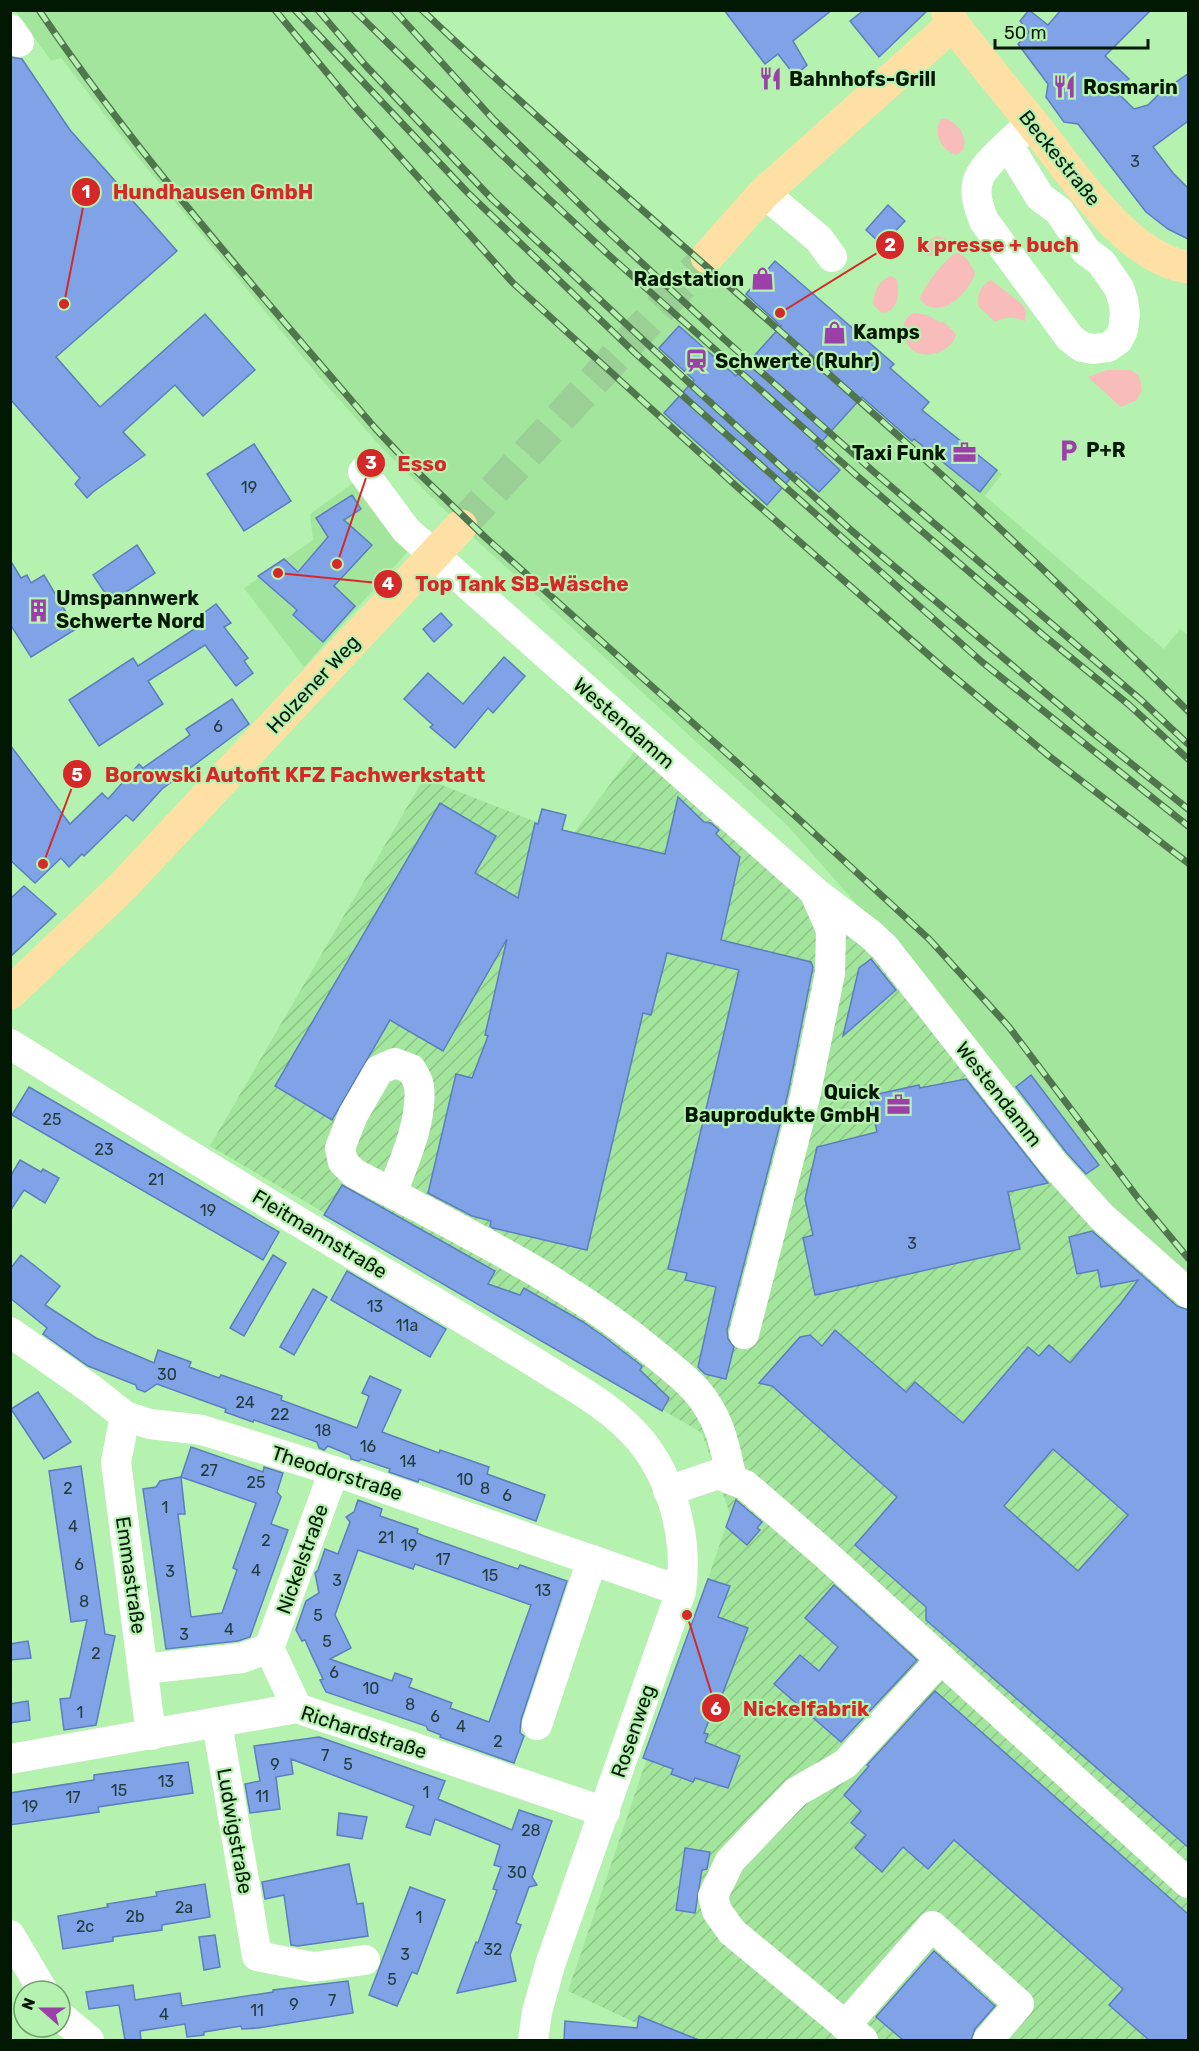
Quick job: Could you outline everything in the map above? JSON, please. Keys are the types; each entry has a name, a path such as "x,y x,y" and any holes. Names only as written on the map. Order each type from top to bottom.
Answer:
{"main road":[{"name":"Beckestraße","path":"954,15 1008,95 1114,224 1155,255 1177,266 1188,267"},
{"path":"707,257 764,193 954,15"},
{"name":"Holzener Weg","path":"10,993 122,887 461,526"}],"street":[{"path":"1008,145 1040,197 1059,211 1086,251 1101,262 1119,288 1125,314 1123,330 1118,340 1108,347 1094,349 1082,347 1070,338 984,220 977,199 979,178 1008,145 1032,122"},
{"path":"764,193 819,239 832,257"},
{"name":"Westendamm","path":"363,472 406,530 814,891 885,948 1053,1163 1102,1217 1188,1293"},
{"name":"Westendamm","path":"744,1334 805,1097 830,973 831,930 814,891"},
{"name":"Fleitmannstraße","path":"10,1044 136,1123 468,1321 606,1407 628,1427"},
{"path":"392,1193 562,1287 615,1321 680,1375 702,1398 722,1432 732,1479"},
{"name":"Theodorstraße","path":"10,1332 125,1416 150,1424 202,1430 334,1470 681,1591"},
{"name":"Emmastraße","path":"125,1416 116,1462 151,1735"},
{"name":"Rosenweg","path":"533,2040 537,2012 550,1965 681,1591 684,1567 673,1503 655,1462 628,1427"},
{"name":"Nickelstraße","path":"269,1648 334,1470"},
{"path":"668,1491 718,1474 746,1485 1188,1883"},
{"path":"537,1725 592,1560"},
{"path":"144,1670 242,1658 269,1648 297,1708"},
{"path":"941,1659 845,1764 796,1791 730,1861 713,1896 717,1911 732,1932 854,2033 932,1926 1019,2004 988,2040"},
{"name":"Richardstraße","path":"10,1760 297,1708 605,1812"},
{"name":"Ludwigstraße","path":"217,1723 257,1956 313,1967 365,1960"},
{"path":"10,1935 36,1979"},
{"path":"72,2026 89,2040"}],"shaded area":[{"path":"16,11 428,11 529,111 742,298 775,261 894,364 891,368 929,402 921,411 930,420 946,428 1002,474 985,496 1164,649 1180,629 1188,635 1188,1282 1109,1212 879,930 788,826 461,526 381,447 316,373 131,149 61,58 51,61"},
{"path":"946,118 955,124 963,136 963,150 957,155 947,150 938,137 940,120"},
{"path":"937,236 946,239 947,246 935,256 928,256 924,247"},
{"path":"958,252 971,264 975,274 971,282 952,303 944,307 927,306 920,299 926,287 942,265"},
{"path":"891,276 897,280 897,301 892,309 882,313 873,305 874,296 880,284"},
{"path":"991,280 1023,305 1026,311 1025,321 1010,318 995,322 979,307 980,291 984,284"},
{"path":"914,313 927,315 941,323 943,321 956,334 954,340 945,349 933,354 920,354 914,351 906,343 903,331 905,320"},
{"path":"1107,370 1130,370 1139,375 1142,390 1137,400 1121,407 1088,377"},
{"path":"364,475 428,529 304,667 244,588 313,540 310,514"},
{"path":"637,748 871,947 1188,1304 1188,2040 672,2040 568,1991 730,1514 702,1433 210,1146 424,778 531,820 574,833"}],"building":[{"path":"724,10 832,10 793,41 807,65 795,76 778,54 765,64"},
{"path":"864,10 928,10 879,57 850,21"},
{"path":"1029,10 1048,25 1061,10 1151,10 1105,56 1129,79 1115,90 1134,109 1148,105 1161,92 1188,74 1188,121 1153,147 1188,188 1188,239 1168,229 1146,212 1078,124 1064,122 1046,97 1048,84 1018,44 1029,32 1020,21"},
{"path":"10,57 22,59 70,130 177,251 56,357 100,407 205,314 255,370 203,416 175,385 123,432 145,455 87,498 75,484 80,478 10,399"},
{"path":"888,205 905,221 882,245 866,230"},
{"path":"775,261 894,364 890,368 929,402 922,410 997,470 980,492 914,439 912,441 862,397 816,448 840,470 819,492 796,472 767,505 664,413 694,380 659,348 679,326 736,376 781,326 746,294"},
{"path":"254,444 291,501 244,531 207,474"},
{"path":"352,495 361,509 344,520 372,545 334,586 355,606 323,642 293,615 297,610 258,576 284,559 298,572 328,537 316,518"},
{"path":"137,545 155,573 111,602 93,575"},
{"name":"Umspannwerk Schwerte Nord","path":"10,560 21,578 27,575 31,583 44,575 76,629 31,657 10,624"},
{"path":"216,604 231,623 224,627 248,658 244,661 253,673 236,686 205,645 148,681 163,704 99,746 69,700 133,658 138,666 202,624 197,618"},
{"path":"441,613 452,625 434,642 423,629"},
{"path":"504,657 525,676 493,713 488,708 455,748 430,727 433,725 404,699 428,673 463,704"},
{"path":"232,699 249,724 162,789 133,821 126,815 84,856 82,854 69,867 61,858 35,883 10,860 10,745 70,824 102,793 108,799 139,764 143,768 190,735 186,729"},
{"path":"678,797 704,822 711,823 719,830 716,834 740,857 721,940 811,962 813,967 788,1093 727,1330 728,1339 734,1347 726,1379 705,1374 698,1367 716,1287 685,1280 687,1273 668,1269 739,970 667,953 651,1015 643,1013 587,1250 493,1228 490,1226 491,1221 472,1216 428,1193 456,1074 472,1078 488,1036 485,1035 507,939 443,1051 390,1020 332,1120 275,1086 440,803 496,836 475,873 518,898 535,823 538,824 542,809 566,815 562,830 665,854"},
{"path":"24,886 56,914 10,957 10,899"},
{"path":"871,959 896,990 843,1036 859,968"},
{"path":"1031,1075 1099,1165 1086,1174 1016,1087"},
{"path":"966,1079 1048,1183 1008,1192 1020,1249 815,1295 803,1238 813,1235 805,1199 817,1147 877,1132 869,1096 919,1085 920,1088"},
{"path":"29,1087 279,1232 263,1260 12,1115"},
{"path":"20,1160 41,1172 43,1169 59,1178 45,1203 24,1190 10,1211 10,1177"},
{"path":"342,1185 495,1271 488,1284 520,1295 524,1288 606,1338 642,1366 640,1370 669,1398 662,1411 324,1215"},
{"path":"1092,1231 1177,1306 1188,1310 1188,1847 926,1620 926,1607 855,1545 897,1497 772,1386 759,1383 800,1337 810,1335 822,1346 835,1330 906,1392 915,1382 963,1423 1028,1347 1039,1356 1049,1345 1070,1363 1138,1280 1101,1287 1098,1270 1077,1274 1069,1237","holes":["1053,1449 1128,1515 1078,1571 1004,1506"]},
{"path":"21,1255 60,1286 45,1305 96,1338 154,1363 158,1350 191,1362 189,1367 219,1378 221,1375 282,1396 281,1400 357,1428 369,1396 362,1393 370,1376 401,1390 382,1432 439,1453 440,1450 489,1467 487,1474 545,1495 536,1521 419,1479 418,1482 389,1472 390,1469 361,1459 359,1461 351,1459 350,1455 328,1446 324,1450 319,1448 317,1442 225,1412 226,1409 157,1384 145,1392 137,1389 136,1385 88,1366 43,1334 47,1328 10,1298 10,1269"},
{"path":"273,1255 286,1263 244,1336 230,1328"},
{"path":"347,1271 446,1329 430,1357 331,1300"},
{"path":"313,1289 327,1297 294,1355 280,1347"},
{"path":"38,1392 71,1442 44,1459 11,1409"},
{"path":"191,1447 263,1472 264,1467 283,1473 277,1492 281,1497 271,1524 288,1530 250,1637 238,1641 166,1649 143,1489 156,1487 160,1481 181,1477","holes":["181,1477 256,1503 233,1568 237,1570 222,1613 191,1617 178,1514 185,1514"]},
{"path":"81,1466 105,1634 115,1636 96,1725 64,1730 60,1699 70,1698 87,1620 71,1622 49,1471"},
{"path":"358,1500 382,1509 380,1516 418,1529 417,1533 424,1536 518,1569 520,1565 567,1581 521,1720 520,1733 524,1736 514,1763 440,1737 441,1735 428,1730 426,1726 326,1692 320,1680 323,1679 305,1640 302,1641 296,1630 306,1601 319,1593 315,1573 325,1549 338,1554 350,1522 346,1517 354,1512","holes":["358,1550 413,1569 415,1564 531,1605 489,1722 450,1708 452,1703 409,1687 412,1679 395,1673 392,1681 330,1659 351,1648 335,1615"]},
{"path":"736,1500 762,1522 757,1528 760,1530 747,1545 726,1527"},
{"path":"708,1579 730,1586 718,1617 748,1628 722,1695 719,1694 704,1733 708,1734 705,1742 740,1756 728,1788 695,1778 693,1782 671,1774 673,1769 643,1758"},
{"path":"834,1585 917,1660 841,1742 774,1684 800,1655 819,1671 838,1647 805,1618"},
{"path":"28,1641 31,1658 10,1660 10,1644"},
{"path":"935,1691 1188,1914 1188,2040 1149,2040 1109,2005 1123,1989 954,1840 928,1869 903,1847 882,1872 855,1848 866,1835 851,1823 861,1811 844,1795 869,1766 867,1765"},
{"path":"28,1701 30,1720 10,1723 10,1704"},
{"path":"319,1737 445,1781 438,1799 512,1830 519,1810 552,1821 532,1877 537,1885 529,1887 516,1923 521,1925 510,1955 516,1981 457,1993 497,1890 493,1889 501,1867 494,1865 500,1845 435,1819 430,1835 406,1827 414,1806 291,1759 293,1774 276,1777 280,1809 250,1813 245,1784 260,1781 254,1746"},
{"path":"188,1762 193,1793 98,1807 99,1812 10,1825 10,1793 94,1780 94,1775"},
{"path":"339,1813 367,1817 362,1839 337,1835"},
{"path":"685,1848 710,1852 707,1869 702,1870 695,1913 676,1910"},
{"path":"349,1864 357,1904 363,1903 368,1936 298,1946 291,1945 284,1895 265,1899 262,1882"},
{"path":"205,1884 210,1917 162,1925 162,1930 113,1937 113,1941 63,1949 58,1916 108,1907 107,1904 157,1896 156,1892"},
{"path":"410,1887 445,1900 417,1974 412,1972 397,2006 369,1995"},
{"path":"215,1935 220,1967 204,1970 199,1937"},
{"path":"934,1951 995,2006 975,2029 971,2040 903,2040 876,2017"},
{"path":"348,1981 353,2013 258,2028 242,2029 241,2026 187,2037 185,2024 140,2031 141,2040 125,2040 119,2005 89,2009 86,1992 133,1985 135,2000 180,1993 182,2006 273,1992 273,1990"},
{"path":"639,2016 699,2040 564,2040 565,2021 637,2028"}],"tunnel":[{"path":"461,526 707,257"}],"railway":[{"path":"39,10 117,119 201,224 375,428 486,538 740,765 930,940 1009,1027 1138,1198 1188,1258"},
{"path":"275,10 356,108 513,283 735,485 940,665 1049,756 1188,863"},
{"path":"295,10 467,192 636,354 982,662 1188,826"},
{"path":"318,10 366,66 492,199 699,392 852,531 1093,733 1188,809"},
{"path":"354,10 503,156 611,257 855,474 1043,635 1128,704 1188,759"},
{"path":"394,10 493,119 600,224 724,339 874,472 1141,700 1188,744"},
{"path":"422,10 548,126 965,496 1062,587 1188,711"}],"place":[{"name":"Bahnhofs-Grill","path":"771,79"},
{"name":"Rosmarin","path":"1065,87"},
{"name":"Radstation","path":"762,279"},
{"name":"Hundhausen GmbH","path":"64,304"},
{"name":"k presse + buch","path":"780,313"},
{"name":"Kamps","path":"835,332"},
{"name":"Schwerte (Ruhr)","path":"697,361"},
{"name":"P+R","path":"1068,450"},
{"name":"Taxi Funk","path":"964,453"},
{"name":"Esso","path":"337,564"},
{"name":"Top Tank SB-Wäsche","path":"278,573"},
{"name":"Umspannwerk Schwerte Nord","path":"38,610"},
{"name":"Borowski Autofit KFZ Fachwerkstatt","path":"43,864"},
{"name":"Quick Bauprodukte GmbH","path":"898,1104"},
{"name":"Nickelfabrik","path":"687,1615"}]}
